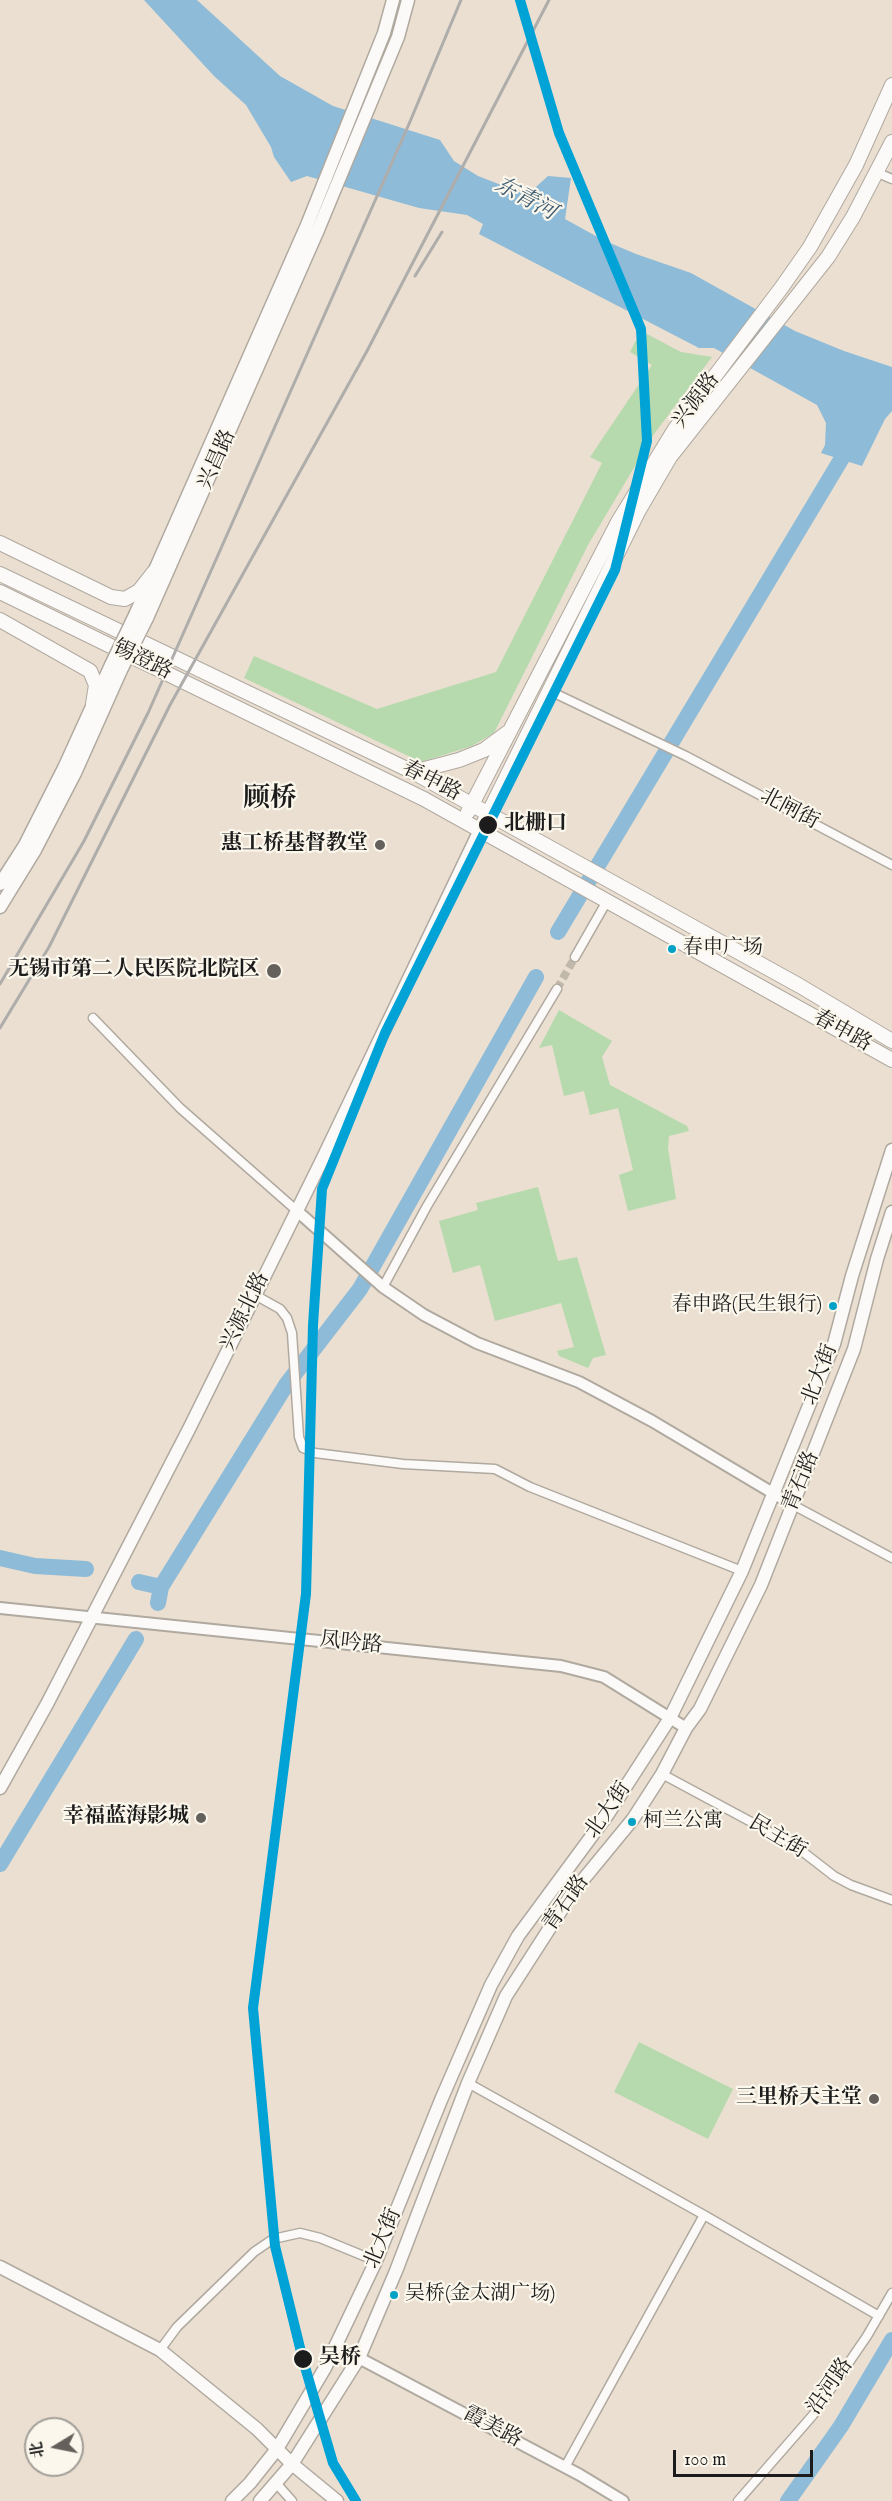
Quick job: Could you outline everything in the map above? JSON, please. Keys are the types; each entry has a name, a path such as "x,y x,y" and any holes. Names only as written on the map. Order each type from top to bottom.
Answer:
{"main road":[{"name":"兴昌路","path":"0,907 35,850 75,773 116,667 141,616 312,227 384,33 393,0"},
{"name":"兴昌路","path":"141,616 154,572 377,89 398,37 408,0"},
{"name":"兴源路","path":"464,821 623,513 675,429 810,247 856,165 892,85"},
{"path":"878,173 892,142"},
{"name":"兴源路","path":"480,830 639,510 670,457 828,257 878,173"},
{"path":"0,543 111,597 125,599 140,591 154,572"},
{"name":"春申路","path":"0,574 472,803 605,880 800,986 892,1041"},
{"name":"锡澄路","path":"0,592 285,730"},
{"path":"0,620 90,671 96,685 93,704"},
{"name":"兴昌路","path":"0,884 25,845 93,704 116,667"},
{"name":"春申路","path":"285,730 464,821 892,1060"},
{"path":"412,772 459,760 484,750 509,732"},
{"name":"兴源北路","path":"0,1788 189,1429 480,830"},
{"name":"北大街","path":"232,2501 250,2483 277,2449 325,2368 376,2261 441,2100 491,1985 518,1936 608,1814 670,1718 742,1571 834,1344 892,1150"},
{"name":"青石路","path":"260,2501 292,2464 359,2358 396,2271 468,2083 506,1996 573,1892 633,1818 662,1774 686,1728 700,1709 761,1585 854,1349 877,1259 892,1212"},
{"path":"0,2267 159,2350 257,2429 292,2464 337,2501"}],"street":[{"path":"878,173 892,179"},
{"name":"北闸街","path":"550,691 686,756 892,865"},
{"path":"575,957 607,901"},
{"path":"380,1284 557,989"},
{"path":"93,1018 180,1108 380,1284 424,1315 477,1343 579,1382 652,1421 793,1505 892,1558"},
{"path":"255,1295 280,1309 287,1318 292,1333 299,1437 303,1448 315,1453 403,1464 495,1469 530,1487 742,1571"},
{"name":"凤吟路","path":"0,1608 561,1666 604,1677 686,1728"},
{"name":"民主街","path":"662,1774 794,1845 834,1876 851,1885 892,1900"},
{"path":"468,2083 705,2215 879,2316"},
{"path":"565,2467 705,2215"},
{"path":"159,2350 177,2326 254,2252 273,2239 300,2233 320,2238 376,2261"},
{"name":"沿河路","path":"738,2501 813,2415 892,2294"},
{"name":"霞美路","path":"359,2358 565,2467 623,2501"},
{"path":"276,2483 292,2501"}],"green space":[{"path":"647,334 681,352 712,357 654,434 588,545 494,733 472,746 421,762 244,678 254,656 377,709 496,672 602,463 590,457 652,365 630,352 635,342"},
{"path":"559,1010 612,1041 602,1057 610,1085 687,1126 689,1131 669,1136 668,1148 676,1199 628,1211 619,1175 633,1170 618,1108 590,1115 584,1091 564,1096 552,1045 539,1048"},
{"path":"538,1187 558,1261 577,1257 606,1355 593,1358 588,1368 559,1356 557,1351 574,1347 561,1303 495,1321 480,1265 453,1273 439,1221 478,1210 476,1203"},
{"path":"639,2042 733,2089 708,2139 614,2092"}],"water":[{"name":"东青河","path":"144,0 197,0 280,76 333,106 440,140 454,161 478,176 527,195 548,176 571,178 565,219 603,240 691,273 795,331 892,367 892,411 885,419 862,466 821,453 825,445 826,423 817,405 714,348 699,348 479,234 483,224 467,215 419,208 307,176 291,182 274,157 271,147 246,105 214,76"}],"waterway":[{"path":"558,932 845,453 851,439"},
{"path":"158,1603 161,1587 286,1385 360,1289 536,977"},
{"path":"0,1558 35,1566 86,1569"},
{"path":"139,1582 161,1587"},
{"path":"0,1864 136,1639"},
{"path":"788,2501 841,2426 892,2340"}],"tunnel":[{"path":"557,989 575,957"}],"railway":[{"path":"0,984 84,841 148,713 409,124 461,0"},
{"path":"0,1028 49,947 170,705 367,351 549,0"},
{"path":"415,276 442,232"}],"transit line":[{"path":"356,2501 333,2463 303,2360 275,2246 253,2008 306,1594 313,1325 322,1189 385,1033 615,570 647,441 641,329 559,133 520,0"}],"place":[{"name":"北栅口","path":"488,825"},
{"name":"惠工桥基督教堂","path":"380,845"},
{"name":"春申广场","path":"672,949"},
{"name":"无锡市第二人民医院北院区","path":"274,971"},
{"name":"春申路(民生银行)","path":"833,1306"},
{"name":"幸福蓝海影城","path":"201,1818"},
{"name":"柯兰公寓","path":"632,1822"},
{"name":"三里桥天主堂","path":"874,2099"},
{"name":"吴桥(金太湖广场)","path":"394,2295"},
{"name":"吴桥","path":"303,2359"}],"district":[{"name":"顾桥","path":"270,800"}]}
